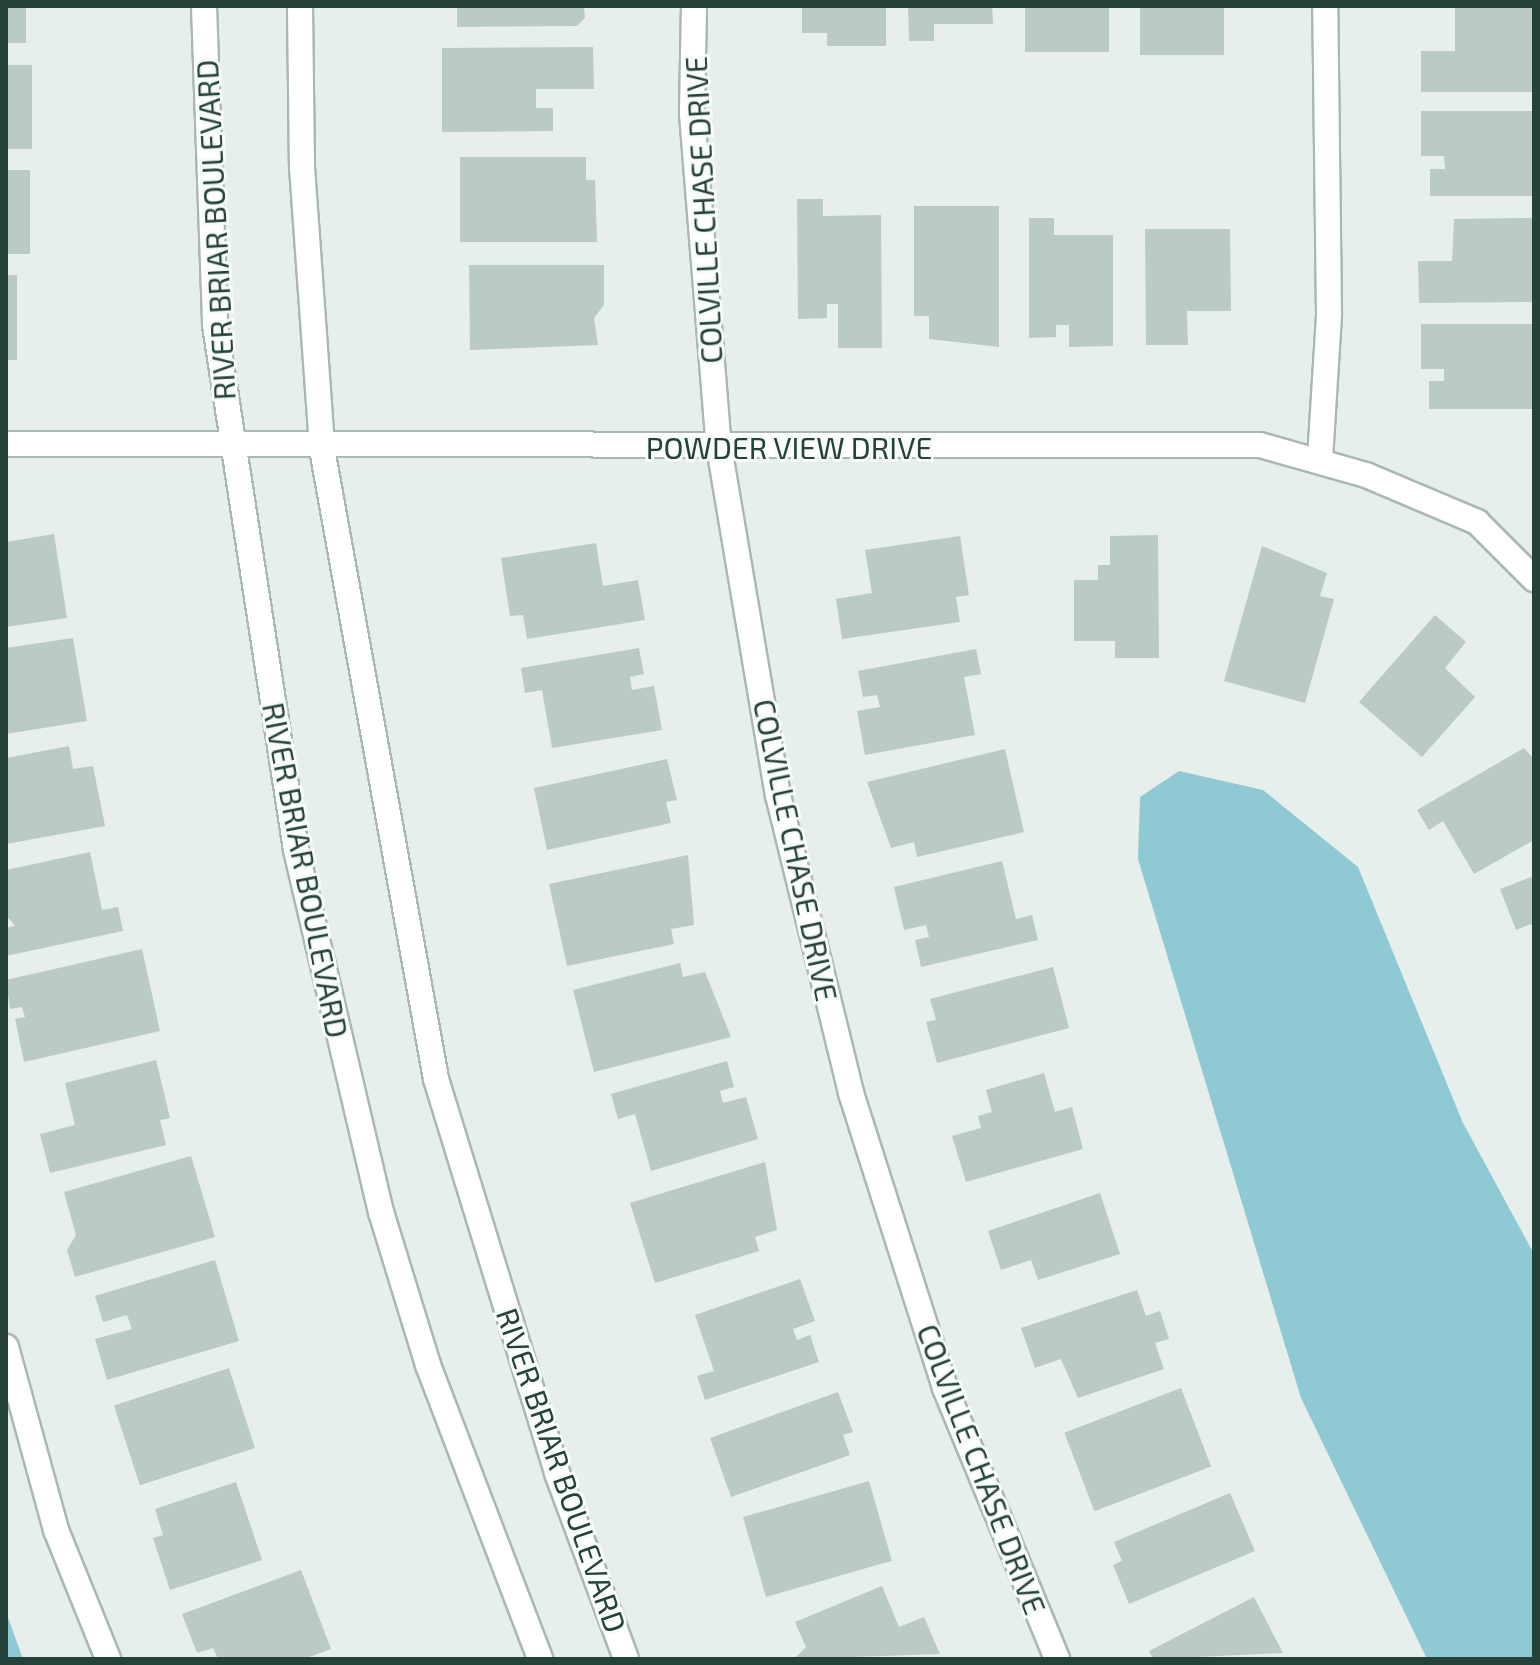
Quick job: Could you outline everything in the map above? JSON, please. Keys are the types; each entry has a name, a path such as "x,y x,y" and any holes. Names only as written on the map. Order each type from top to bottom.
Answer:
{"street":[{"name":"RIVER BRIAR BOULEVARD","path":"204,6 214,310 230,447 296,850 381,1212 428,1365 540,1659"},
{"name":"RIVER BRIAR BOULEVARD","path":"300,6 302,167 322,449 436,1079 557,1473 626,1659"},
{"name":"COLVILLE CHASE DRIVE","path":"694,6 692,114 719,447 778,795 851,1093 945,1388 1057,1659"},
{"path":"1320,459 1329,314 1325,6"},
{"name":"POWDER VIEW DRIVE","path":"6,444 322,449 1260,445 1320,459 1477,522 1534,579"},
{"path":"6,1347 56,1530 108,1659"}],"water":[{"path":"1179,771 1263,790 1358,867 1463,1123 1534,1254 1534,1659 1427,1659 1301,1398 1138,859 1140,797"},
{"path":"6,1612 23,1659 6,1659"}],"building":[{"path":"6,6 26,6 26,43 6,43"},
{"path":"457,6 584,6 585,18 577,26 457,27"},
{"path":"802,6 886,6 886,46 827,46 827,33 802,33"},
{"path":"908,6 992,6 993,24 934,24 934,41 909,41"},
{"path":"1025,6 1109,6 1109,52 1025,52"},
{"path":"1140,6 1224,6 1224,55 1140,55"},
{"path":"1455,6 1534,6 1534,92 1421,92 1421,51 1455,51"},
{"path":"593,47 594,89 536,89 536,108 553,108 553,131 442,132 442,48"},
{"path":"6,65 32,65 32,149 6,149"},
{"path":"1421,111 1533,111 1534,196 1430,196 1430,169 1445,169 1444,156 1421,156"},
{"path":"460,157 586,157 586,180 595,180 597,242 460,242"},
{"path":"6,170 30,170 30,254 6,254"},
{"path":"797,199 823,199 823,216 881,215 882,348 838,348 838,304 827,304 827,318 798,319"},
{"path":"914,206 999,206 999,347 929,339 929,316 914,316"},
{"path":"1029,218 1054,218 1054,235 1113,235 1113,346 1069,347 1069,325 1056,325 1056,337 1029,338"},
{"path":"1534,218 1534,302 1419,303 1418,261 1452,261 1454,219"},
{"path":"1145,229 1230,229 1231,311 1187,311 1188,345 1146,345"},
{"path":"469,265 604,265 604,305 594,318 598,345 470,350"},
{"path":"6,275 17,275 17,360 6,360"},
{"path":"1421,324 1532,324 1534,409 1429,409 1429,381 1444,381 1444,369 1421,369"},
{"path":"54,534 67,618 6,627 6,542"},
{"path":"1158,535 1159,658 1115,658 1115,641 1074,641 1074,580 1098,580 1098,565 1110,565 1110,536"},
{"path":"960,536 969,595 956,597 960,622 842,639 836,599 872,593 865,550"},
{"path":"596,543 603,586 638,580 645,620 527,639 523,615 510,616 501,558"},
{"path":"1262,546 1327,573 1320,596 1334,599 1305,703 1224,681"},
{"path":"1435,615 1466,642 1445,668 1475,697 1422,757 1359,702"},
{"path":"73,638 87,721 6,734 6,648"},
{"path":"639,648 644,674 630,677 632,690 654,686 662,730 552,748 542,690 525,693 521,668"},
{"path":"976,649 981,674 964,677 975,735 865,755 857,711 880,707 877,695 863,697 858,671"},
{"path":"69,746 73,769 93,766 105,826 6,844 6,758"},
{"path":"1524,748 1534,759 1534,840 1474,874 1443,821 1429,830 1417,810"},
{"path":"1005,749 1024,832 917,857 914,842 891,848 867,782"},
{"path":"667,759 677,800 666,802 671,823 547,850 534,788"},
{"path":"90,852 102,910 118,907 123,931 6,956 6,928 15,926 6,915 6,870"},
{"path":"688,855 694,925 671,929 674,944 567,966 549,884"},
{"path":"1002,861 1016,919 1032,915 1038,940 921,967 915,940 929,937 926,925 904,930 894,887"},
{"path":"1534,876 1534,931 1531,924 1516,930 1500,889"},
{"path":"142,949 160,1031 24,1062 15,1019 25,1017 22,1007 10,1009 6,980"},
{"path":"680,963 683,977 705,972 731,1037 594,1072 573,990"},
{"path":"1053,967 1069,1028 937,1063 926,1022 936,1020 930,999"},
{"path":"156,1060 170,1118 160,1120 166,1145 50,1173 40,1134 75,1125 65,1083"},
{"path":"727,1061 734,1087 720,1091 723,1103 746,1097 758,1139 651,1171 635,1114 618,1119 611,1094"},
{"path":"1044,1073 1055,1112 1072,1107 1083,1149 966,1182 952,1136 981,1128 978,1116 992,1112 986,1090"},
{"path":"191,1156 215,1237 75,1277 67,1250 76,1235 64,1192"},
{"path":"765,1162 777,1230 755,1237 759,1251 655,1283 630,1203"},
{"path":"1100,1193 1120,1254 1038,1280 1031,1260 1001,1270 988,1231"},
{"path":"215,1260 239,1341 107,1380 95,1339 132,1329 127,1315 103,1322 95,1296"},
{"path":"800,1279 815,1321 793,1329 797,1340 810,1335 819,1362 705,1400 697,1376 714,1371 695,1315"},
{"path":"1137,1290 1146,1316 1160,1311 1169,1339 1155,1343 1164,1369 1078,1398 1061,1359 1035,1368 1021,1328"},
{"path":"229,1368 255,1448 140,1485 114,1405"},
{"path":"1181,1388 1211,1466 1094,1511 1064,1433"},
{"path":"838,1392 853,1432 843,1435 850,1455 731,1497 710,1438"},
{"path":"869,1481 892,1561 766,1597 743,1517"},
{"path":"236,1482 262,1560 170,1590 153,1538 163,1535 155,1509"},
{"path":"1230,1493 1255,1551 1129,1604 1113,1565 1122,1561 1114,1542"},
{"path":"301,1570 331,1649 304,1659 218,1659 213,1648 197,1653 182,1614"},
{"path":"882,1586 899,1627 924,1617 940,1654 794,1659 806,1647 795,1622"},
{"path":"1254,1597 1283,1653 1153,1659 1149,1651"}]}
